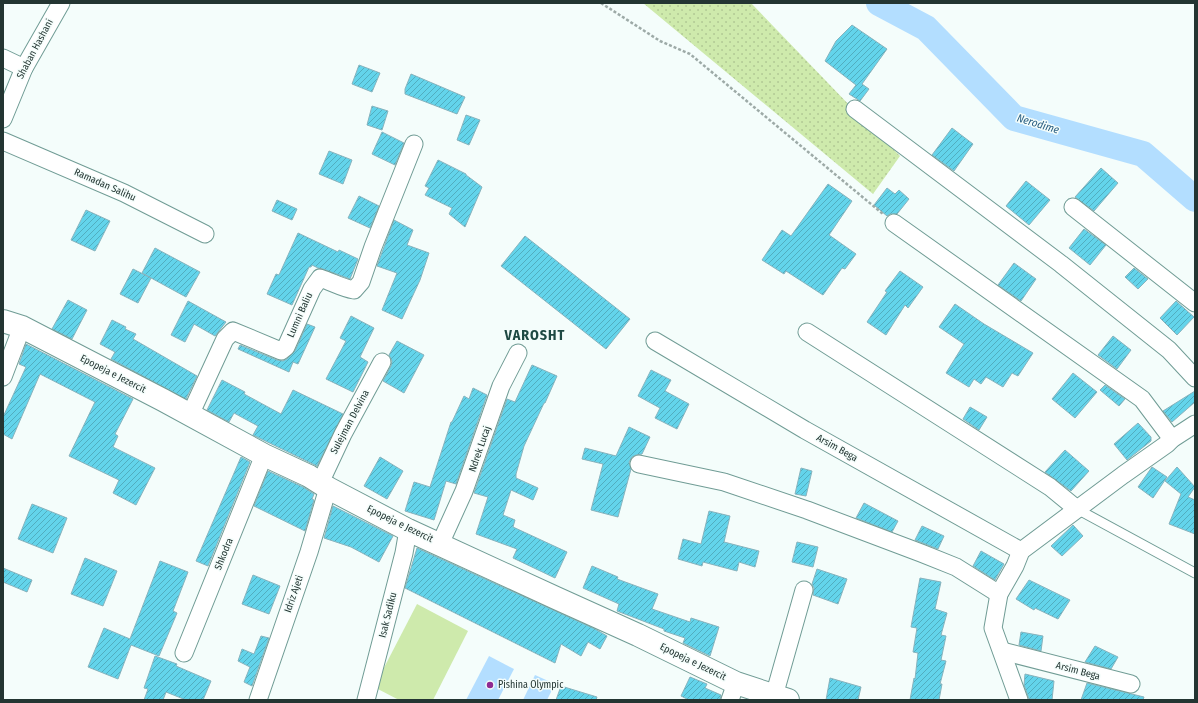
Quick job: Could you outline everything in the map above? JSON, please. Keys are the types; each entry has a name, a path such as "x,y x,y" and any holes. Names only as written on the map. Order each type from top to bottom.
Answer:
{"main road":[{"name":"Epopeja e Jezercit","path":"12,324 190,415 264,455 309,476 408,530 638,635 733,691 781,698"}],"street":[{"name":"Shaban Hashani","path":"3,119 24,68 61,3"},
{"path":"3,58 24,68"},
{"path":"854,109 1067,269 1169,350 1195,378"},
{"name":"Ramadan Salihu","path":"3,142 124,193 205,234"},
{"name":"Lumni Baliu","path":"190,415 225,339 234,331 281,351 286,347 312,289 320,278 345,289 354,290 364,275 373,247 414,144"},
{"path":"1073,207 1195,303"},
{"path":"894,223 1142,398 1172,439"},
{"name":"Epopeja e Jezercit","path":"3,377 12,324"},
{"path":"806,332 1050,487 1077,509"},
{"name":"Arsim Bega","path":"655,341 805,430 1021,551"},
{"name":"Ndrek Lucaj","path":"440,544 474,467 501,386 518,353"},
{"name":"Sulejman Delvina","path":"324,485 336,448 382,362"},
{"path":"1019,700 993,628 999,594 1015,566 1021,551 1172,439 1195,424"},
{"name":"Shkodra","path":"184,653 264,455"},
{"path":"639,464 724,482 807,510 921,553 956,568 999,594"},
{"name":"Idriz Ajeti","path":"258,700 308,552 324,485"},
{"name":"Isak Sadiku","path":"366,700 402,560 408,530"},
{"path":"781,698 804,590"},
{"name":"Arsim Bega","path":"1002,651 1131,684"}],"lane":[{"path":"1077,509 1195,573"}],"path":[{"path":"601,3 660,41 690,54 894,223"}],"green space":[{"path":"643,3 751,3 900,156 873,194"},
{"path":"417,604 468,631 433,700 399,700 374,687"}],"water":[{"name":"Pishina Olympic","path":"489,656 514,669 498,700 466,700"},
{"path":"535,675 555,684 547,700 523,700"}],"building":[{"path":"852,25 887,49 862,84 869,89 860,101 849,94 856,85 825,61 836,41"},
{"path":"359,65 380,73 372,92 352,84"},
{"path":"411,74 465,97 457,114 405,94 405,89"},
{"path":"372,106 388,111 382,130 367,125"},
{"path":"466,115 480,120 469,145 457,140"},
{"path":"952,128 973,144 954,171 932,155"},
{"path":"382,132 404,143 395,165 372,154"},
{"path":"329,151 352,160 343,184 319,174"},
{"path":"438,160 466,174 482,187 465,227 449,214 452,208 425,195 429,188 425,186"},
{"path":"1101,168 1118,183 1094,211 1075,197"},
{"path":"1026,181 1050,200 1029,225 1006,206"},
{"path":"828,184 852,201 829,235 856,254 845,269 842,268 823,295 786,271 784,274 762,260 782,230 791,236"},
{"path":"887,188 895,194 899,190 909,199 897,214 890,214 887,216 874,205"},
{"path":"359,196 379,206 370,228 348,218"},
{"path":"277,200 297,209 292,220 272,211"},
{"path":"86,210 110,221 95,251 71,240"},
{"path":"394,220 413,230 407,245 429,253 420,280 402,319 382,310 397,273 377,266"},
{"path":"1084,229 1106,245 1090,265 1069,248"},
{"path":"298,233 338,252 339,250 358,259 350,279 312,265 309,267 292,305 267,294 276,274 279,275"},
{"path":"525,236 630,319 606,349 501,266"},
{"path":"155,248 200,272 186,297 142,273"},
{"path":"1014,263 1036,279 1021,301 998,285"},
{"path":"1134,268 1148,279 1138,289 1125,277"},
{"path":"133,269 151,278 138,303 120,294"},
{"path":"900,271 923,287 908,308 905,305 886,335 867,322 887,292 885,291"},
{"path":"68,300 87,310 72,339 52,329"},
{"path":"188,301 226,322 215,336 194,324 185,342 171,335"},
{"path":"1176,301 1194,317 1177,335 1160,318"},
{"path":"955,304 984,324 1033,353 1018,376 1012,373 1003,387 986,377 981,384 974,379 969,387 946,373 964,344 939,327"},
{"path":"351,316 374,328 360,357 368,362 353,392 326,379 346,341 340,338"},
{"path":"112,320 126,327 125,329 136,334 133,339 197,376 186,399 111,359 115,352 100,344"},
{"path":"307,324 315,327 298,364 293,362 289,372 238,349 240,345 283,361 295,351"},
{"path":"1113,336 1131,350 1117,369 1098,355"},
{"path":"397,341 424,355 404,393 383,381 391,366 392,361 389,355"},
{"path":"26,344 133,399 115,434 118,436 113,447 155,468 136,505 113,493 119,480 69,456 95,402 40,374 12,439 3,434 3,417 26,367 19,364"},
{"path":"532,365 557,376 524,446 516,474 516,478 538,488 533,500 511,490 503,515 515,520 513,527 567,552 555,578 513,558 517,549 476,534 488,497 474,493 507,399 515,402"},
{"path":"651,370 671,380 665,391 689,404 677,429 655,418 660,408 638,396"},
{"path":"1073,373 1097,392 1075,418 1052,399"},
{"path":"222,380 281,414 293,390 343,414 317,466 253,435 258,426 234,413 229,422 207,410"},
{"path":"1105,385 1125,399 1119,406 1100,390"},
{"path":"473,388 487,395 456,484 446,481 434,520 405,511 414,482 430,487 451,422 464,396 469,399"},
{"path":"1195,391 1195,402 1172,422 1163,411"},
{"path":"970,407 987,417 979,430 963,419"},
{"path":"1138,423 1151,437 1151,441 1127,460 1114,444"},
{"path":"629,427 650,437 642,454 632,457 629,462 631,469 618,517 591,510 603,464 582,459 585,448 616,456"},
{"path":"1065,450 1089,471 1071,491 1045,472"},
{"path":"241,457 250,462 208,566 196,561"},
{"path":"380,457 403,471 387,499 364,486"},
{"path":"1152,467 1167,477 1153,498 1138,487"},
{"path":"1177,467 1195,487 1188,497 1195,500 1195,534 1169,524 1181,494 1165,481"},
{"path":"801,468 812,471 806,496 795,494"},
{"path":"268,471 303,487 314,494 312,499 314,500 305,531 254,506"},
{"path":"864,503 898,521 892,532 856,518"},
{"path":"32,504 67,518 53,553 18,539"},
{"path":"333,506 393,536 379,562 351,547 324,538"},
{"path":"709,511 730,516 724,542 759,551 755,567 739,562 737,571 703,562 702,566 678,559 683,539 701,544"},
{"path":"1073,525 1083,536 1062,556 1051,546"},
{"path":"922,526 944,536 938,549 915,540"},
{"path":"797,542 818,547 813,567 792,562"},
{"path":"417,548 595,629 607,636 600,649 588,642 581,656 561,644 555,663 405,588"},
{"path":"981,551 1004,564 995,580 973,566"},
{"path":"85,558 117,571 103,606 71,594"},
{"path":"160,561 188,572 173,611 177,613 159,656 131,645 118,679 88,667 104,628 130,639"},
{"path":"592,566 618,577 617,579 658,594 652,609 690,622 691,618 719,627 710,656 683,643 685,638 664,631 664,629 617,611 619,604 583,588"},
{"path":"3,568 32,580 27,592 3,582"},
{"path":"817,569 847,579 838,604 813,595 814,588 812,584"},
{"path":"253,575 280,586 269,614 242,604"},
{"path":"920,578 941,582 935,609 947,613 941,635 946,636 941,660 946,661 940,684 942,684 939,700 910,700 914,678 915,679 918,653 913,652 917,628 911,627"},
{"path":"1029,580 1070,600 1058,619 1035,608 1034,610 1016,599"},
{"path":"1021,632 1043,636 1041,651 1019,645"},
{"path":"261,636 269,638 252,686 244,682 250,667 238,661 242,649 254,654"},
{"path":"1095,646 1118,657 1111,669 1085,662"},
{"path":"155,656 177,664 176,666 211,681 203,700 186,700 166,692 163,700 144,700 148,689 144,688"},
{"path":"1025,674 1054,681 1052,700 1029,699 1024,685"},
{"path":"690,677 707,684 705,688 721,695 720,700 689,700 681,696"},
{"path":"830,678 861,687 858,700 826,700"},
{"path":"1087,683 1144,697 1143,700 1081,700"},
{"path":"561,686 597,697 596,700 556,700"}],"waterway":[{"name":"Nerodime","path":"879,3 926,28 1014,118 1143,154 1195,199"}],"place":[{"name":"Pishina Olympic","path":"490,685"}],"district":[{"name":"VAROSHT","path":"535,335"}]}
